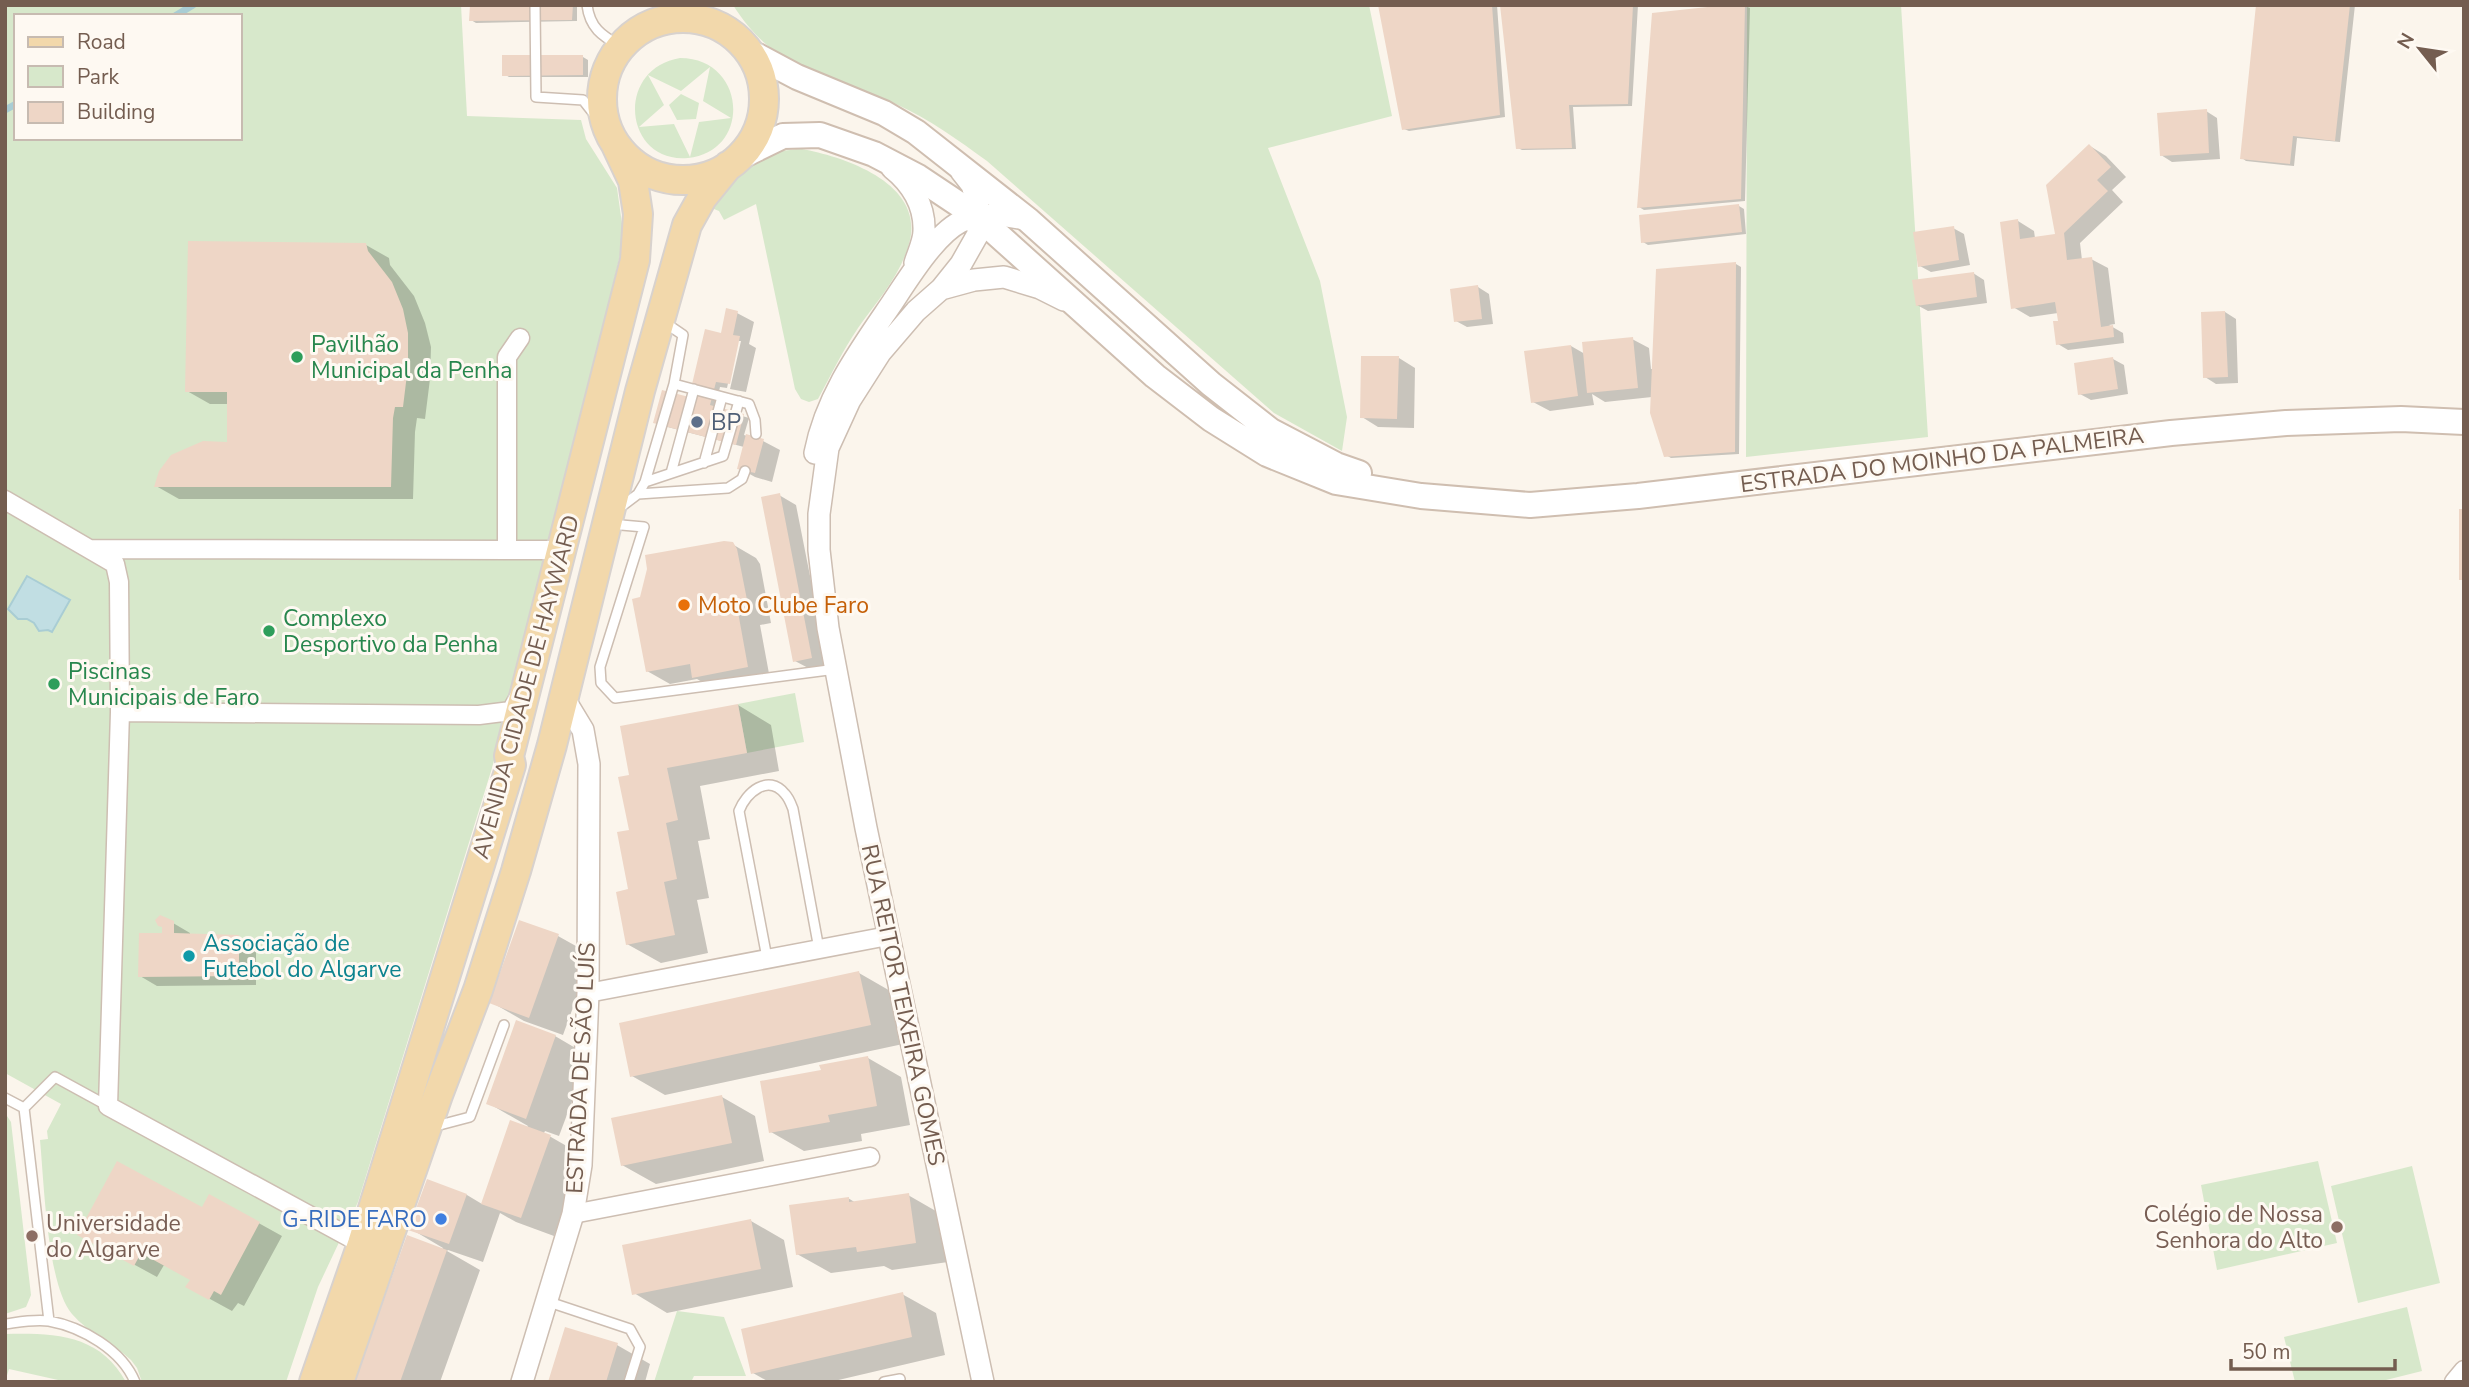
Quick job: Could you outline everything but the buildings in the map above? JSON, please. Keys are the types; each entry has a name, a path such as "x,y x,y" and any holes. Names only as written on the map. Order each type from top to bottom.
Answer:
{"main road":[{"path":"644,5 627,41 614,57 604,82 603,108 613,139 634,164 668,179 681,180 706,177 733,162 753,139 761,118 762,83 719,5"},
{"path":"627,41 657,22 685,18 711,23 742,44"},
{"name":"ESTRADA DO MOINHO DA PALMEIRA","path":"742,44 797,77 884,113 916,132 1028,220 1211,384 1271,430 1336,465 1421,496"},
{"name":"ESTRADA DO MOINHO DA PALMEIRA","path":"733,162 783,136 820,135 874,154 918,177 978,217 1155,376 1211,419 1267,454 1336,482 1421,496 1530,505 1638,496 2171,433 2286,423 2401,419 2464,422"},
{"name":"AVENIDA CIDADE DE HAYWARD","path":"314,1382 362,1244 510,765 509,756 635,260 638,214 633,181 613,139"},
{"name":"AVENIDA CIDADE DE HAYWARD","path":"339,1382 489,956 516,871 552,745 640,391 687,225 702,198 733,162"}],"street":[{"path":"874,154 908,181 919,202 925,231 913,270"},
{"path":"828,628 819,550 819,514 828,448 850,400 880,353 916,311 941,289 961,264 978,234 978,205 972,185 952,160"},
{"path":"828,628 808,541 808,499 818,438 830,404 846,372 913,270 948,231 961,221 978,217 1014,216 1028,220"},
{"path":"941,289 974,280 1004,277 1040,288 1081,309"},
{"path":"507,550 507,357 520,338"},
{"path":"5,500 115,564 120,582 120,712 108,1106 362,1244"},
{"path":"87,549 561,552"},
{"name":"RUA REITOR TEIXEIRA GOMES","path":"828,628 888,936 982,1382"},
{"path":"120,712 479,715 511,711 528,681"},
{"name":"ESTRADA DE SÃO LUÍS","path":"522,1382 573,1214 581,1165 587,993 589,764 583,730 564,697"},
{"path":"479,715 497,720 506,730 509,756"},
{"path":"552,745 573,735 587,746"},
{"path":"587,993 888,936"},
{"path":"573,1214 870,1157"},
{"path":"2454,1382 2464,1370"}],"lane":[{"path":"535,5 536,97 583,100 613,139"},
{"path":"587,5 588,15 598,33 627,41"},
{"path":"610,519 638,494 645,482 674,384 683,335 664,323 664,306"},
{"path":"674,384 749,404 757,434"},
{"path":"671,473 694,389"},
{"path":"704,463 722,397"},
{"path":"645,482 723,456 739,401"},
{"path":"638,494 728,488 742,479 745,471"},
{"path":"610,519 643,527 600,667 601,683 614,698 835,669"},
{"path":"767,958 739,811 744,798 757,788 770,785 785,792 793,809 819,949"},
{"path":"427,1129 470,1117 503,1025"},
{"path":"24,1108 55,1077 108,1106"},
{"path":"5,1098 24,1108"},
{"path":"24,1108 49,1321"},
{"path":"546,1301 630,1329 640,1347 629,1382"},
{"path":"5,1324 49,1321 77,1330 103,1345 125,1364 135,1382"},
{"path":"884,1382 900,1379"}],"green space":[{"name":"Complexo Desportivo da Penha","path":"5,5 461,5 467,116 581,120 586,139 617,188 624,238 556,524 492,768 358,1202 318,1287 286,1382 142,1382 131,1360 85,1327 72,1314 64,1300 52,1257 40,1140 48,1139 47,1131 61,1104 5,1073"},
{"path":"733,5 1369,5 1392,116 1268,148 1320,281 1347,417 1342,451 1274,413 987,161 943,130 908,110 785,57 756,34"},
{"path":"1747,5 1901,5 1928,437 1746,457"},
{"path":"680,58 702,62 710,67 681,91 649,75 659,66"},
{"path":"710,67 719,73 729,88 733,106 731,124 723,140 709,152 688,158 667,156 650,146 640,132 635,114 637,96 648,76 664,105 639,127 674,124 690,157 699,122 731,118 703,101"},
{"path":"681,94 699,103 696,119 677,120 669,105"},
{"path":"802,149 839,159 877,176 893,188 905,203 911,220 910,240 895,276 853,336 818,399 809,402 801,399 795,389 756,204 724,220 719,211 709,207 738,173 759,158"},
{"path":"795,693 804,742 747,753 738,704"},
{"path":"5,1113 11,1122 31,1295 26,1307 5,1314"},
{"path":"2318,1161 2337,1243 2217,1270 2201,1185"},
{"path":"2412,1166 2440,1283 2358,1303 2331,1186"},
{"path":"2407,1307 2422,1371 2378,1382 2295,1382 2284,1337"},
{"path":"677,1311 724,1317 746,1376 694,1376 691,1382 654,1382"},
{"path":"5,1334 58,1336 89,1345 115,1366 126,1382 67,1382 9,1369 5,1382"}],"water":[{"path":"27,576 70,600 52,632 39,631 34,623 27,619 18,619 8,609"}],"waterway":[{"path":"178,14 193,5"},
{"path":"5,110 14,105"}],"place":[{"name":"Pavilhão Municipal da Penha","path":"297,357"},
{"name":"BP","path":"697,422"},
{"name":"Moto Clube Faro","path":"684,605"},
{"name":"Complexo Desportivo da Penha","path":"269,631"},
{"name":"Piscinas Municipais de Faro","path":"54,684"},
{"name":"Associação de Futebol do Algarve","path":"189,956"},
{"name":"G-RIDE FARO","path":"441,1219"},
{"name":"Colégio de Nossa Senhora do Alto","path":"2337,1227"},
{"name":"Universidade do Algarve","path":"32,1236"}]}
